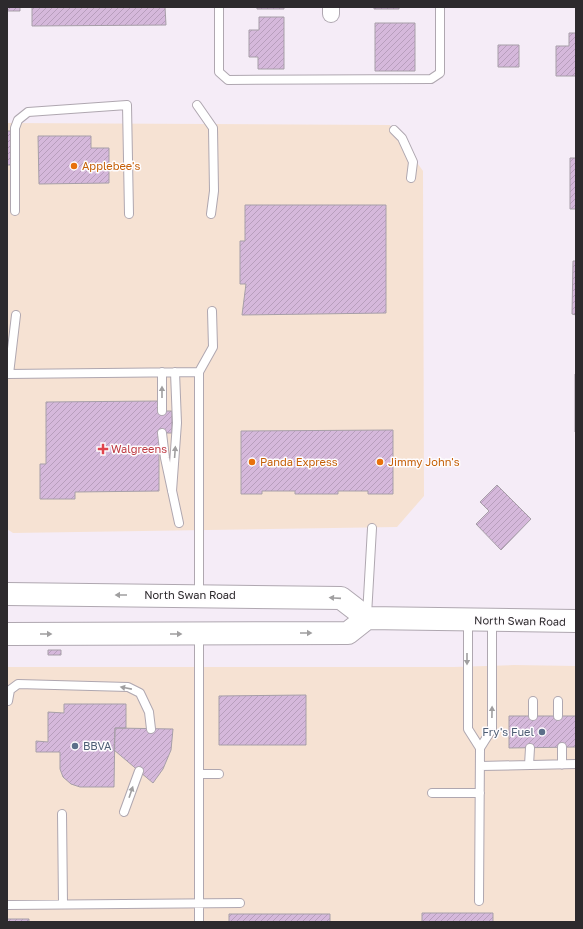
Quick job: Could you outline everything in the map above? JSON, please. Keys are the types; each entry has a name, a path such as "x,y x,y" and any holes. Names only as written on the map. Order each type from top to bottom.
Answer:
{"main road":[{"path":"7,579 40,594"},
{"name":"North Swan Road","path":"7,594 199,595 341,598 367,618 576,621"},
{"path":"7,634 348,633 367,618"}],"lane":[{"path":"219,7 219,72 228,80 236,80 430,79 440,73 440,7"},
{"path":"197,105 213,128 214,191 210,214"},
{"path":"15,211 15,128 18,120 28,112 127,106 129,214"},
{"path":"394,130 402,138 413,162 411,178"},
{"path":"199,595 199,372 213,348 212,311"},
{"path":"16,315 8,374 199,372"},
{"path":"162,372 162,411"},
{"path":"172,491 176,423 175,372"},
{"path":"162,433 179,523"},
{"path":"367,618 372,528"},
{"path":"468,620 468,729 480,748 479,901"},
{"path":"480,748 492,729 492,620"},
{"path":"552,621 576,626"},
{"path":"199,634 199,922"},
{"path":"8,701 10,690 18,684 128,687 140,693 149,712 151,729"},
{"path":"533,701 533,716"},
{"path":"558,701 558,716"},
{"path":"562,747 562,765"},
{"path":"529,765 530,748"},
{"path":"480,766 576,764"},
{"path":"124,812 138,770"},
{"path":"199,774 219,774"},
{"path":"432,794 480,794"},
{"path":"62,814 63,904"},
{"path":"7,905 240,902"}],"shaded area":[{"path":"7,123 390,125 423,171 424,496 397,527 13,533 7,529"},
{"path":"514,665 576,666 576,922 7,922 7,667 454,667"}],"building":[{"path":"7,7 20,7 20,11 7,11"},
{"path":"32,7 165,7 166,25 32,26"},
{"path":"257,7 284,7 284,9 257,9"},
{"path":"374,7 399,7 399,9 374,9"},
{"path":"259,17 284,17 284,69 258,69 258,57 249,57 249,30 259,30"},
{"path":"375,23 415,23 415,71 375,71"},
{"path":"569,33 576,33 576,76 556,76 556,46 569,46"},
{"path":"498,45 519,45 519,67 498,67"},
{"path":"7,131 13,131 14,165 7,165"},
{"name":"Applebee's","path":"38,136 91,136 91,148 109,148 109,183 39,184"},
{"path":"570,158 576,158 576,209 570,209"},
{"path":"245,205 386,205 386,313 242,315 246,284 240,284 240,241 245,241"},
{"path":"573,261 576,261 576,315 572,314"},
{"path":"576,374 576,432 575,432"},
{"name":"Walgreens","path":"159,401 159,411 172,411 172,433 159,433 159,491 75,492 75,499 40,499 40,464 46,464 46,402"},
{"path":"393,430 393,494 368,494 368,491 338,491 338,494 295,494 295,491 262,491 262,494 241,494 241,431"},
{"path":"497,485 531,519 501,550 476,524 489,511 480,502"},
{"path":"48,650 61,650 61,655 48,655"},
{"path":"306,695 306,745 219,745 219,696"},
{"name":"BBVA","path":"64,704 126,704 126,728 115,728 114,787 80,787 71,784 63,777 60,769 60,752 36,752 36,741 48,742 48,712 64,713"},
{"name":"Fry's Fuel","path":"509,716 576,716 576,747 509,748"},
{"path":"115,728 173,729 171,750 163,769 153,783 114,750"},
{"path":"422,913 493,913 493,922 422,922"},
{"path":"229,914 330,914 330,922 229,922"},
{"path":"7,919 29,919 29,922 7,922"}],"place":[{"name":"Applebee's","path":"74,166"},
{"name":"Walgreens","path":"103,449"},
{"name":"Panda Express","path":"252,462"},
{"name":"Jimmy John's","path":"380,462"},
{"name":"Fry's Fuel","path":"542,732"},
{"name":"BBVA","path":"75,746"}]}
